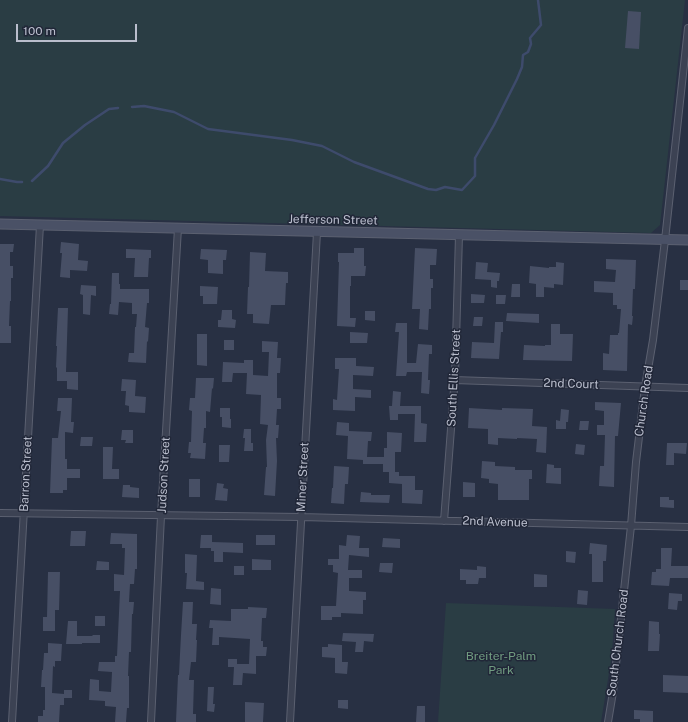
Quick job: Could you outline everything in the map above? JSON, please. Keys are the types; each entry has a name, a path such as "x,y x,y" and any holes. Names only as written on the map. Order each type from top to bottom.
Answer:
{"street":[{"path":"665,240 686,66 688,28"},
{"name":"Jefferson Street","path":"0,224 688,240"},
{"name":"Barron Street","path":"12,722 40,225"},
{"name":"Judson Street","path":"151,722 178,228"},
{"name":"Miner Street","path":"290,722 317,232"},
{"name":"South Ellis Street","path":"444,521 454,380 459,235"},
{"name":"Church Road","path":"627,564 636,462 665,240"},
{"name":"2nd Court","path":"454,380 688,388"},
{"name":"2nd Avenue","path":"0,513 301,517 688,527"},
{"name":"South Church Road","path":"608,722 613,692 627,564"}],"green space":[{"path":"0,0 685,0 660,225 651,233 0,216"},
{"name":"Breiter-Palm Park","path":"446,603 615,609 612,655 601,722 438,722"}],"building":[{"path":"628,11 641,12 639,49 625,48"},
{"path":"61,242 79,244 78,260 88,261 87,271 70,270 70,278 60,277 62,253 60,253"},
{"path":"0,244 14,244 13,252 10,252 10,266 13,266 9,326 11,326 11,343 0,343"},
{"path":"354,248 364,248 364,266 366,266 365,276 351,276 350,318 356,318 355,327 337,326 338,253 354,253"},
{"path":"415,248 437,249 436,265 430,265 430,279 433,279 433,288 431,288 431,309 429,309 428,330 419,329 420,309 412,309"},
{"path":"126,249 151,250 148,277 134,277 135,258 126,258"},
{"path":"201,249 227,250 226,260 223,260 223,274 208,273 208,260 200,259"},
{"path":"250,252 266,253 265,271 288,272 285,305 271,305 269,324 253,323 253,314 247,314"},
{"path":"606,259 636,260 635,289 633,289 632,325 628,324 627,371 603,370 603,353 609,354 610,335 618,335 619,333 621,309 617,309 617,305 613,305 613,293 594,292 594,281 615,282 616,270 606,269"},
{"path":"476,262 488,263 487,272 500,273 499,281 497,281 497,288 491,287 491,280 475,279"},
{"path":"556,262 564,263 563,285 554,284 554,288 544,287 544,297 536,297 536,284 529,283 530,266 549,268 556,267"},
{"path":"112,273 119,273 120,289 149,289 149,303 147,303 145,327 149,328 146,363 128,362 129,353 134,353 137,314 132,314 132,303 119,302 118,315 109,314 111,304"},
{"path":"680,280 688,280 688,290 680,290"},
{"path":"512,284 520,284 520,297 511,297"},
{"path":"81,285 96,286 96,296 91,295 90,315 83,314 83,295 80,294"},
{"path":"200,286 218,287 217,304 203,304 203,296 200,296"},
{"path":"471,294 485,295 484,303 471,303"},
{"path":"496,295 506,295 505,304 496,304"},
{"path":"58,308 68,308 66,372 78,372 78,390 67,389 67,381 57,381 56,346"},
{"path":"222,310 232,310 232,319 236,320 235,328 218,327 218,320 221,320"},
{"path":"365,311 375,311 375,321 365,320"},
{"path":"507,313 539,314 539,323 506,321"},
{"path":"474,317 483,317 482,326 473,326"},
{"path":"495,322 503,322 499,359 471,358 472,342 494,343"},
{"path":"396,323 407,323 407,363 416,363 418,344 432,345 432,354 429,354 429,394 421,393 422,372 407,372 406,376 396,376 399,332 395,332"},
{"path":"551,324 560,324 560,334 573,334 572,361 523,360 524,345 551,345"},
{"path":"350,332 368,333 367,343 350,343"},
{"path":"197,334 207,334 207,366 197,365"},
{"path":"224,340 234,340 234,350 224,350"},
{"path":"262,341 278,342 277,358 281,358 280,373 277,373 277,398 281,398 281,409 277,409 276,425 279,425 278,438 276,438 277,461 275,496 264,495 267,467 266,440 268,425 260,424 261,395 246,394 247,373 233,373 232,382 222,382 223,362 244,363 244,360 253,360 253,375 268,376 269,352 262,352"},
{"path":"335,358 356,358 356,366 374,367 373,376 353,375 353,389 371,390 371,398 355,397 355,411 333,410 333,399 337,400 339,369 335,369"},
{"path":"196,378 214,378 210,412 206,411 206,428 204,428 203,443 206,443 205,459 190,458 191,453 188,453 189,442 191,442 192,411 189,410 190,398 195,398"},
{"path":"122,379 136,380 135,396 146,397 145,413 129,412 129,406 125,405 126,391 121,391"},
{"path":"393,391 401,392 400,406 421,406 421,423 427,424 426,442 414,442 415,414 398,414 398,420 390,420 389,406 392,406"},
{"path":"58,398 72,398 71,422 74,422 73,433 65,432 65,459 67,459 67,469 80,469 80,478 67,478 67,490 63,490 63,493 50,493 52,438 58,438 61,411 57,411"},
{"path":"595,402 621,403 618,436 615,436 614,487 599,486 600,466 604,466 605,435 597,435 597,425 604,425 604,411 595,410"},
{"path":"220,408 230,408 231,428 222,427"},
{"path":"469,408 502,410 502,408 533,409 532,426 547,427 546,453 536,452 537,439 498,438 498,445 488,444 488,429 468,428"},
{"path":"561,409 569,410 568,422 566,422 566,429 556,429 556,420 560,421"},
{"path":"580,421 589,421 588,430 579,430"},
{"path":"337,422 349,423 349,431 372,432 371,441 368,441 367,457 384,457 384,448 387,448 387,432 402,433 401,452 395,452 395,472 399,472 399,476 415,476 415,490 423,490 422,504 402,503 402,484 389,483 389,472 383,472 383,464 363,464 363,460 347,459 348,436 336,435"},
{"path":"244,429 251,429 251,443 253,443 253,451 244,451"},
{"path":"122,430 133,430 133,443 125,443 126,440 121,440"},
{"path":"81,437 93,437 92,446 80,446"},
{"path":"667,443 687,443 686,454 674,453 674,465 666,465"},
{"path":"576,444 585,445 584,455 575,454"},
{"path":"219,445 230,445 229,462 219,462"},
{"path":"103,447 113,447 112,469 119,469 119,479 103,479"},
{"path":"482,461 495,462 495,466 515,467 515,470 532,470 532,479 529,479 529,500 498,500 498,484 489,483 489,479 481,478"},
{"path":"547,464 554,465 554,468 561,468 561,484 546,483"},
{"path":"334,466 349,467 348,484 345,484 344,504 331,503"},
{"path":"189,479 200,479 200,497 189,497"},
{"path":"463,482 475,483 475,497 463,497"},
{"path":"217,483 224,484 223,488 228,489 227,501 215,500"},
{"path":"123,485 130,485 130,487 139,488 139,498 122,497"},
{"path":"361,492 371,493 371,495 390,495 389,503 360,502"},
{"path":"660,497 669,497 669,500 674,500 674,508 660,507"},
{"path":"71,531 86,531 85,546 70,546"},
{"path":"111,533 137,534 137,569 135,569 134,584 130,584 129,602 134,602 132,614 131,652 129,652 129,708 127,708 126,722 115,722 116,707 105,706 105,701 89,700 90,679 99,680 99,691 111,692 112,672 98,671 99,662 115,662 115,656 117,656 120,591 114,591 114,574 124,575 125,548 122,548 122,544 110,544"},
{"path":"201,535 212,535 212,542 243,543 243,553 223,552 223,562 214,562 214,551 211,551 211,548 200,548"},
{"path":"256,535 275,535 275,545 256,545"},
{"path":"347,535 360,536 359,548 369,548 369,557 349,555 348,570 362,570 362,578 349,578 349,591 366,592 366,600 363,600 363,614 341,613 341,617 332,617 332,620 321,620 321,606 336,606 338,573 333,572 333,565 328,565 328,559 339,559 339,545 346,546"},
{"path":"383,538 400,539 400,548 382,547"},
{"path":"590,543 607,545 606,561 603,561 603,582 592,582 592,554 589,554"},
{"path":"661,548 672,548 671,566 688,566 688,578 670,578 669,586 651,585 652,572 656,572 656,569 661,569"},
{"path":"566,551 576,552 575,563 566,562"},
{"path":"185,554 197,555 196,581 204,582 204,590 186,589 187,573 185,573"},
{"path":"252,559 271,560 271,570 252,570"},
{"path":"97,561 109,562 109,570 96,570"},
{"path":"380,563 393,563 392,573 379,572"},
{"path":"234,566 244,566 244,575 234,575"},
{"path":"477,566 486,567 486,578 479,578 478,584 466,584 466,580 460,580 460,569 477,570"},
{"path":"48,572 60,572 59,610 55,610 55,631 43,631 43,617 47,617"},
{"path":"534,574 547,575 547,587 534,587"},
{"path":"211,588 221,589 221,605 210,604"},
{"path":"578,590 588,591 587,605 577,604"},
{"path":"669,593 682,594 682,601 678,601 677,610 668,609"},
{"path":"183,602 193,602 192,624 197,624 196,662 191,662 189,680 194,680 193,714 196,714 196,722 176,722"},
{"path":"248,607 267,608 266,618 262,618 261,641 263,641 263,647 267,647 266,656 256,656 256,674 243,673 242,685 233,685 234,667 228,667 228,659 237,659 237,664 249,664 250,639 219,637 219,645 212,645 213,628 209,628 210,620 231,621 231,609 248,609"},
{"path":"95,616 105,616 105,626 95,626"},
{"path":"68,621 77,621 77,636 100,635 100,643 66,644"},
{"path":"649,621 659,622 659,651 648,651"},
{"path":"343,633 374,634 373,642 364,641 363,652 355,652 356,642 342,641"},
{"path":"48,643 62,644 61,661 55,661 55,667 53,666 52,693 64,694 64,690 72,690 72,698 64,698 64,705 60,705 59,722 38,722 38,716 43,716 43,710 45,710 45,687 41,687 44,653 48,653"},
{"path":"328,644 342,645 342,662 348,662 347,674 335,673 335,658 322,657 322,647 328,647"},
{"path":"663,675 688,676 688,693 663,692"},
{"path":"208,687 214,687 214,712 207,711"},
{"path":"338,700 348,700 348,709 338,708"},
{"path":"245,702 264,703 263,722 245,722"},
{"path":"417,706 425,706 425,722 416,722"},
{"path":"634,710 653,711 653,722 640,722 640,719 634,719"}],"waterway":[{"path":"132,107 144,106 174,112 208,129 292,140 322,146 354,162 428,189 436,190 445,187 462,190 475,176 475,158 494,125 517,79 522,67 523,55 528,52 531,44 530,38 541,25 538,0"},
{"path":"32,181 48,166 63,143 85,125 109,109 118,108"},
{"path":"0,179 22,182"}]}
